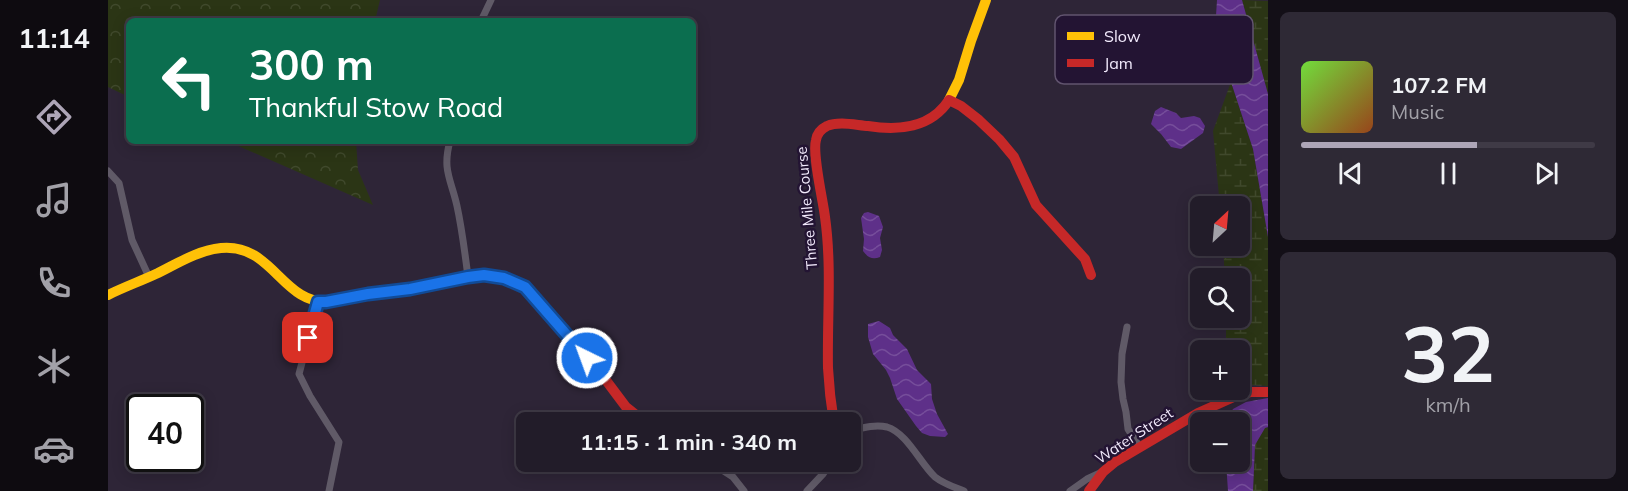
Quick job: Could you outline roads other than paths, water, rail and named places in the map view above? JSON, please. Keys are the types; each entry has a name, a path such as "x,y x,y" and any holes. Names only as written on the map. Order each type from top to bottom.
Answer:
{"street":[{"path":"482,18 491,0"},
{"name":"Three Mile Course","path":"832,412 828,368 827,228 816,159 816,137 822,128 831,124 889,129 911,127 937,115 950,100 986,0"},
{"path":"950,100 979,120 1014,157 1036,205 1085,259 1091,275"},
{"path":"449,144 447,170 457,205 468,277"},
{"path":"108,171 119,183 132,240 149,277"},
{"path":"108,296 210,250 229,247 242,248 267,262 292,290 318,302 410,289 468,277 484,275 504,278 525,287 633,412"},
{"path":"318,302 299,374 339,442 328,491"},
{"path":"1127,327 1122,354 1121,382 1128,429 1139,447"},
{"name":"Water Street","path":"1089,491 1103,472 1115,462 1198,413 1227,399 1251,392 1268,392"},
{"path":"861,429 885,426 892,429 901,435 936,477 964,491"},
{"path":"725,472 733,477 744,491"},
{"path":"807,491 824,472"},
{"path":"1070,491 1103,472"}],"water":[{"path":"1217,0 1242,0 1246,15 1216,15"},
{"path":"1253,40 1268,94 1268,237 1253,149 1232,84 1253,84"},
{"path":"1161,107 1176,113 1181,118 1194,116 1200,118 1205,126 1203,133 1181,149 1171,147 1151,124 1155,111"},
{"path":"864,213 879,216 883,227 880,238 882,250 880,257 877,258 871,258 863,251 861,218"},
{"path":"879,321 890,328 893,335 907,349 917,370 931,384 932,399 937,414 948,434 945,437 922,433 897,399 886,370 873,354 868,337 868,324"},
{"path":"1268,398 1268,427 1265,428 1255,445 1253,491 1228,491 1227,472 1250,472 1250,412 1231,412 1246,402"}]}
